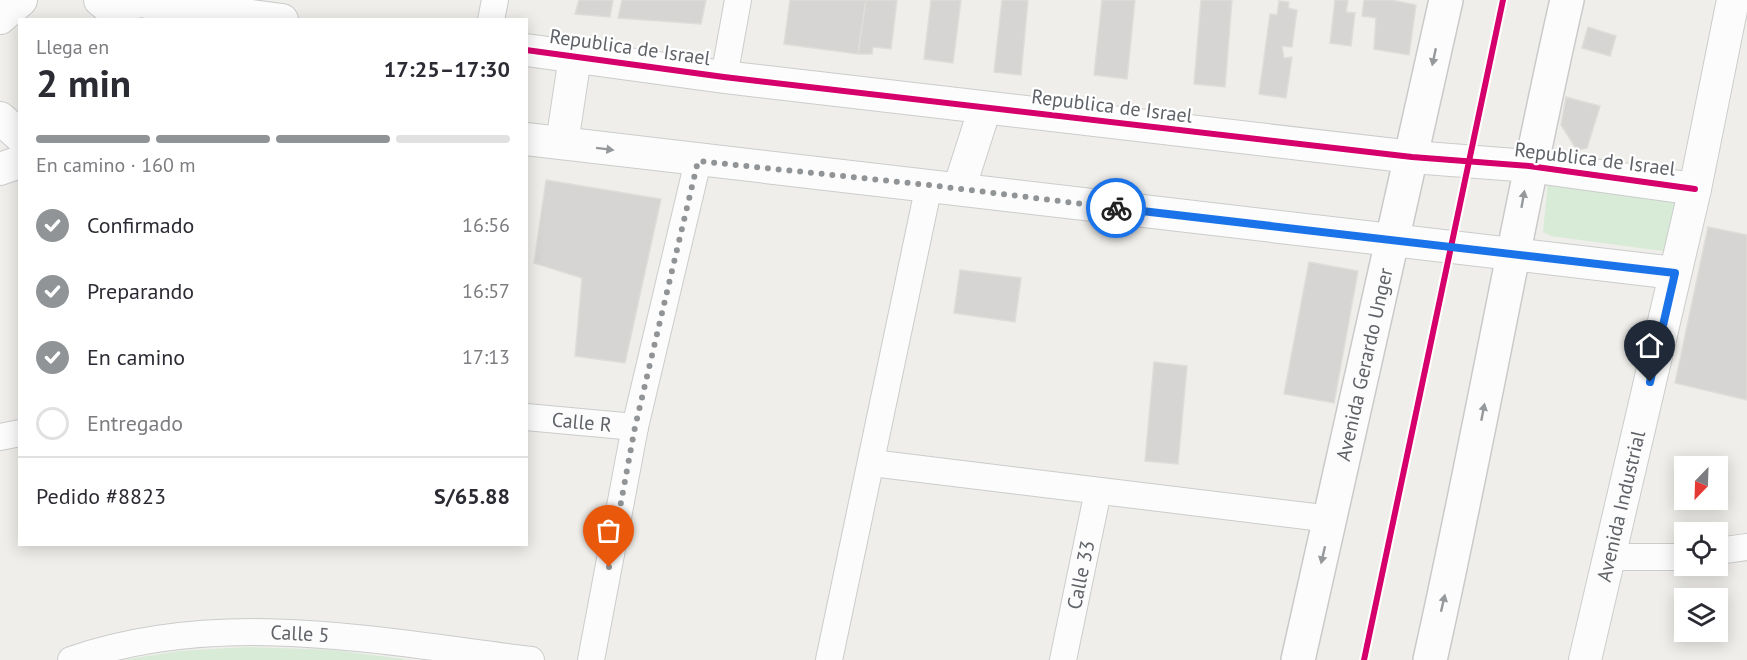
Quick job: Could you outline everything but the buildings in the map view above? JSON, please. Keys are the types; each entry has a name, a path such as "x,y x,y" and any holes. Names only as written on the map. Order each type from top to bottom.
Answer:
{"main road":[{"name":"Avenida Gerardo Unger","path":"1299,660 1394,242 1446,0"},
{"path":"1430,660 1467,494 1529,166 1567,0"}],"street":[{"path":"0,18 21,0"},
{"path":"100,0 122,18"},
{"path":"131,0 267,18"},
{"path":"491,18 495,0"},
{"path":"724,77 738,0"},
{"name":"Avenida Industrial","path":"1585,660 1611,557 1695,189 1733,0"},
{"name":"Republica de Israel","path":"528,50 724,77 1412,157 1529,166 1695,189"},
{"path":"562,143 575,57"},
{"path":"828,660 872,463 944,187 986,108"},
{"path":"0,118 18,134"},
{"path":"528,139 698,161 944,187 1394,242 1675,273"},
{"path":"591,660 635,427 698,161"},
{"path":"0,169 18,163"},
{"name":"Calle R","path":"528,417 635,427"},
{"path":"0,438 18,434"},
{"path":"872,463 1331,519"},
{"name":"Calle 33","path":"1063,660 1098,491"},
{"path":"1728,550 1747,547"},
{"path":"1611,557 1674,557"},
{"name":"Calle 5","path":"71,660 132,643 250,630 337,635 531,660"}],"green space":[{"path":"1548,183 1679,203 1672,244 1662,251 1551,236 1543,232"},
{"path":"247,647 334,650 410,660 123,660 180,651"}],"cycle path":[{"path":"1364,660 1503,0"},
{"path":"528,50 724,77 1412,157 1529,166 1695,189"}],"way so far":[{"path":"609,567 635,427 698,161 929,185 1116,208"}],"route":[{"path":"1116,208 1513,256 1675,273 1650,382"}]}
